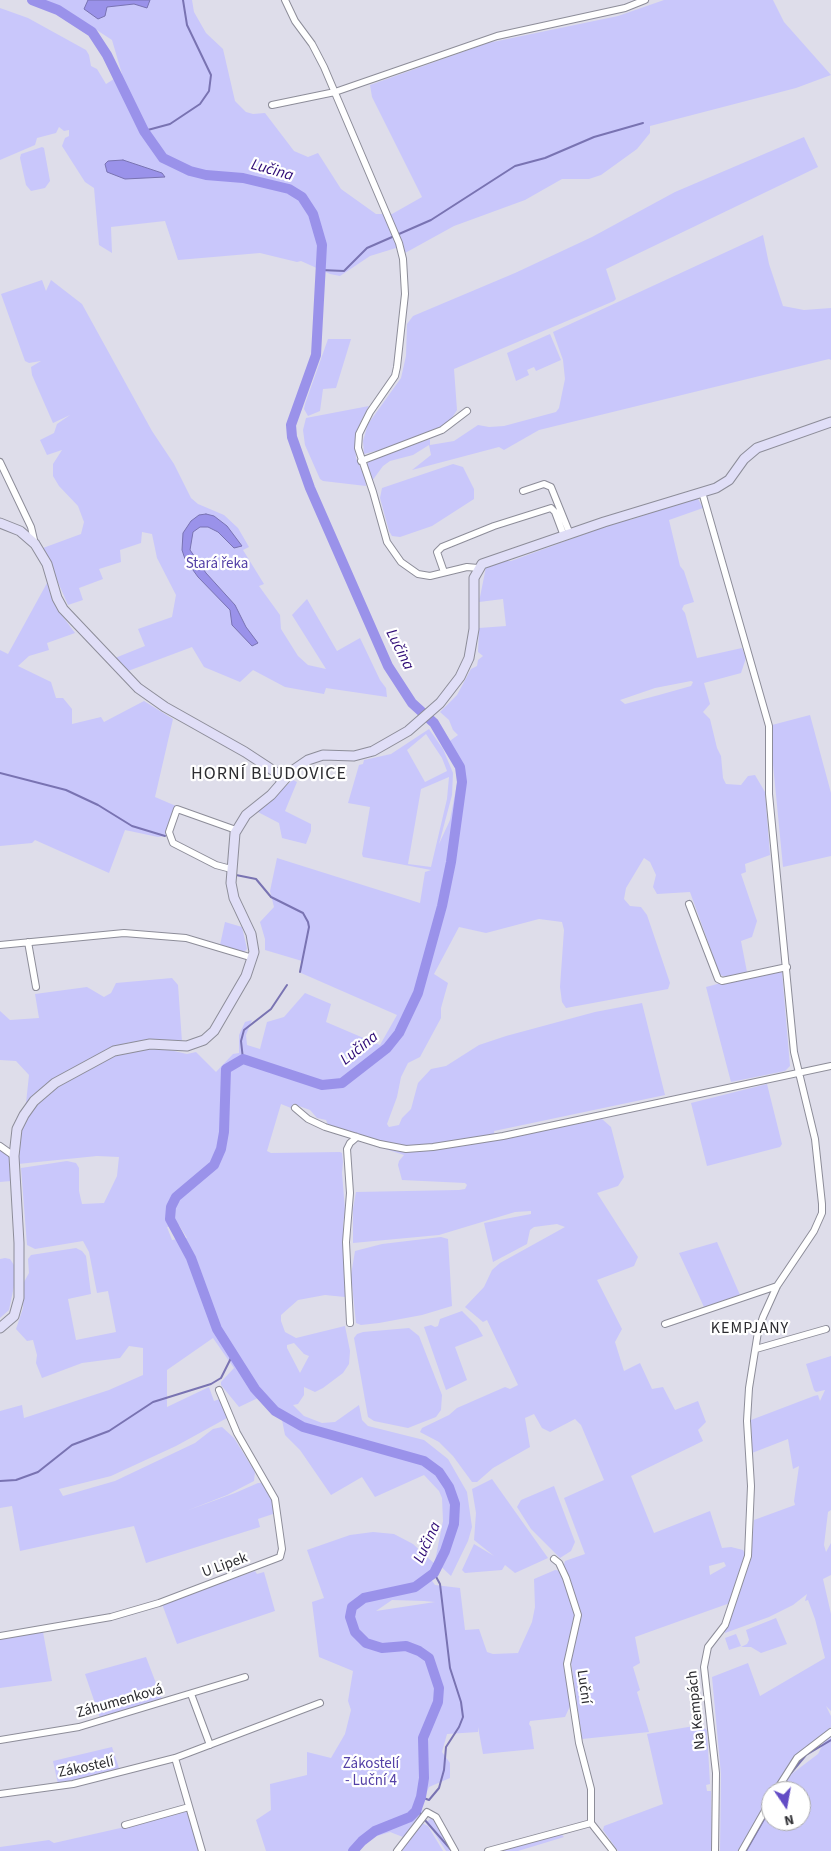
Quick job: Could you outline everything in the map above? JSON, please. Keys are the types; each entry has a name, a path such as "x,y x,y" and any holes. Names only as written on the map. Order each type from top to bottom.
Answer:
{"street":[{"path":"285,0 295,21 312,44 335,92 399,243 403,260 405,294 398,367 395,376 370,412 360,434 358,448 387,542 393,553 414,573 430,576 466,567 478,568"},
{"path":"272,105 335,92 497,36 625,8 645,0"},
{"path":"361,461 442,430 467,411"},
{"path":"0,1328 14,1316 19,1298 19,1243 14,1156 18,1129 24,1114 34,1101 55,1083 114,1051 136,1045 187,1046 209,1036 227,1011 248,972 253,958 252,938 234,898 231,869 236,830 246,815 272,795 296,767 313,757 323,754 350,756 365,754 382,748 408,731 436,707 464,671 471,650 474,628 474,581 478,568 485,562 702,492 727,482 747,456 757,448 831,422"},
{"path":"0,462 31,527 35,544 47,564 57,598 63,609 129,680 158,704 245,752 277,773 282,782"},
{"path":"523,491 544,484 552,487 567,535"},
{"name":"Na Kempách","path":"702,492 768,721 769,794 798,1073 815,1139 822,1213 814,1231 777,1286 760,1325 749,1388 747,1420 752,1486 748,1556 725,1625 708,1648 704,1666 716,1773 715,1851"},
{"path":"444,572 437,552 442,546 494,526 551,508 567,535"},
{"path":"0,523 20,531 35,544"},
{"path":"231,869 216,865 173,842 169,832 177,809 236,830"},
{"path":"689,904 718,979 722,981 787,967"},
{"path":"0,945 105,934 156,935 186,938 253,958"},
{"path":"28,942 36,987"},
{"path":"295,1108 317,1123 392,1147 433,1147 503,1136 831,1066"},
{"path":"350,1323 346,1242 350,1193 347,1149 350,1143 357,1137"},
{"path":"0,1146 14,1156"},
{"path":"666,1324 735,1298 777,1286"},
{"path":"756,1348 826,1329"},
{"name":"U Lipek","path":"0,1636 111,1617 159,1603 280,1558 282,1549 275,1499 237,1433 219,1390"},
{"name":"Luční","path":"554,1559 559,1563 566,1578 578,1615 568,1664 579,1742 591,1789 591,1823"},
{"name":"Záhumenková","path":"0,1740 80,1727 245,1677"},
{"path":"191,1694 210,1745"},
{"name":"Zákostelí","path":"0,1794 73,1784 175,1758 320,1703"},
{"path":"782,1781 797,1758 831,1732"},
{"path":"175,1758 202,1851"},
{"path":"126,1825 189,1807"},
{"path":"397,1851 427,1812 436,1817 455,1851"},
{"path":"742,1851 761,1818"},
{"path":"488,1851 591,1823 613,1851"}],"green space":[{"path":"41,0 192,0 194,12 206,33 223,49 235,101 246,112 253,114 265,113 294,151 308,157 318,153 341,189 376,214 392,214 422,197 372,97 370,85 488,43 618,16 664,0 773,0 784,22 831,75 796,88 650,126 650,133 637,149 601,175 589,179 562,179 525,200 454,226 405,253 396,248 370,256 340,276 330,274 301,261 297,262 260,253 178,260 165,221 111,227 112,253 99,245 94,188 85,182 62,146 65,138 69,136 69,130 64,131 59,127 56,133 37,138 35,145 0,160 0,8 28,18 86,50 91,66 97,69 106,84 122,74 112,40 63,8"},
{"path":"804,137 818,167 606,269 616,299 614,301 454,369 457,410 448,424 384,449 364,454 363,441 368,424 401,378 406,356 407,324 413,316 515,273 592,237 675,192"},
{"path":"44,148 50,181 45,188 31,191 26,185 20,158 21,154"},
{"path":"763,235 769,264 783,306 804,310 831,308 831,360 539,430 504,450 499,447 412,470 431,455 429,445 413,455 390,461 383,466 372,481 367,465 368,461 430,439 430,445 454,441 478,425 489,427 504,426 556,412 559,408 565,379 563,360 553,332"},
{"name":"Stará řeka","path":"42,280 46,291 51,280 82,304 152,431 174,464 191,498 198,504 224,515 238,528 249,547 243,550 264,584 259,586 280,615 281,629 298,656 308,665 326,669 292,615 307,599 337,651 360,638 380,680 386,688 387,697 326,688 324,694 285,687 253,670 240,682 204,667 192,647 128,671 115,658 145,646 138,629 172,617 176,595 157,558 152,534 142,532 141,543 120,550 121,562 99,569 103,579 79,588 83,600 68,605 43,548 81,534 84,522 78,506 59,486 53,476 53,464 62,450 47,455 40,440 54,433 57,424 70,415 53,423 32,375 31,367 41,361 29,363 25,361 1,294"},
{"path":"550,334 561,360 536,371 534,367 527,370 529,375 516,381 507,353"},
{"path":"328,339 351,339 336,388 323,389 320,411 308,416 304,409 305,404"},
{"path":"369,406 361,421 355,439 356,458 365,477 366,486 323,481 320,479 305,445 303,430 306,418"},
{"path":"453,464 463,467 474,489 474,499 432,526 400,537 392,536 380,498 382,488"},
{"name":"Zákostelí - Luční 4","path":"697,497 703,508 669,520 680,566 684,571 694,602 684,605 682,609 685,613 697,658 742,648 746,658 741,673 704,683 710,704 703,712 710,719 717,748 721,756 723,778 726,784 741,785 748,776 755,775 765,792 770,855 745,864 746,872 741,874 757,921 752,937 741,941 747,972 727,977 720,975 690,892 657,894 653,887 656,875 650,862 644,858 626,888 624,899 630,906 641,907 647,915 670,983 668,989 566,1008 562,1002 560,987 564,930 562,922 539,919 486,933 459,927 434,974 448,983 441,1008 441,1018 420,1057 408,1063 401,1077 397,1097 387,1124 389,1127 399,1125 402,1118 411,1109 418,1083 431,1069 446,1066 479,1045 595,1012 642,1003 665,1095 494,1131 495,1140 602,1119 611,1127 624,1177 618,1186 597,1193 638,1257 634,1266 597,1280 622,1329 615,1342 624,1371 640,1363 652,1389 663,1387 675,1410 698,1401 706,1422 698,1430 703,1441 631,1476 654,1533 710,1511 722,1548 731,1547 743,1550 746,1556 751,1553 754,1520 795,1505 799,1466 793,1469 788,1439 752,1453 751,1420 814,1396 818,1395 820,1401 825,1390 816,1392 814,1390 806,1364 831,1356 831,1510 828,1512 824,1545 826,1552 831,1543 831,1575 823,1579 831,1614 831,1711 826,1706 831,1716 831,1727 796,1756 782,1781 761,1781 761,1816 741,1851 720,1851 721,1774 712,1677 748,1663 760,1696 825,1658 815,1619 808,1600 805,1601 807,1594 793,1605 769,1617 725,1633 724,1628 738,1595 730,1603 635,1637 640,1663 633,1667 640,1690 637,1692 649,1732 582,1739 571,1662 579,1622 567,1664 571,1704 565,1717 530,1721 534,1749 483,1754 478,1727 478,1732 447,1734 442,1752 450,1763 450,1778 429,1787 421,1806 424,1814 422,1823 428,1826 443,1851 402,1851 411,1835 403,1837 390,1832 367,1839 354,1851 266,1851 256,1820 271,1810 270,1784 307,1775 307,1752 331,1758 345,1734 351,1710 348,1701 353,1671 319,1657 312,1602 324,1598 307,1550 350,1535 373,1532 394,1534 413,1544 437,1566 434,1573 428,1575 435,1585 460,1588 465,1630 479,1629 487,1652 493,1654 518,1653 532,1622 535,1607 534,1579 555,1570 562,1571 565,1561 585,1554 564,1498 604,1480 581,1425 575,1419 550,1432 542,1428 534,1414 525,1418 530,1447 493,1468 477,1482 472,1482 453,1456 439,1442 420,1432 422,1428 449,1415 457,1408 505,1387 510,1389 518,1385 487,1320 483,1322 465,1307 484,1287 492,1270 500,1263 565,1227 557,1224 534,1227 530,1230 527,1244 493,1262 484,1223 531,1214 531,1211 515,1212 439,1235 353,1243 353,1209 356,1192 459,1190 465,1189 467,1185 465,1183 402,1180 398,1165 404,1155 358,1140 329,1127 326,1120 317,1118 310,1110 293,1104 291,1108 281,1104 267,1151 271,1153 342,1153 345,1210 343,1225 345,1297 325,1295 298,1300 281,1315 281,1321 285,1332 296,1338 345,1326 350,1351 349,1364 343,1373 323,1388 315,1392 304,1387 304,1395 298,1404 293,1405 304,1416 322,1423 335,1422 359,1405 362,1420 368,1426 424,1440 448,1459 467,1492 472,1527 468,1541 451,1576 435,1561 443,1521 442,1498 439,1491 424,1475 375,1497 362,1477 331,1495 300,1450 285,1435 282,1420 258,1398 239,1407 221,1385 221,1382 234,1368 213,1338 167,1370 167,1407 209,1387 214,1401 220,1399 227,1418 176,1446 111,1476 59,1489 63,1496 115,1481 195,1443 213,1429 222,1427 234,1438 255,1472 254,1481 227,1495 186,1511 258,1483 264,1483 270,1493 276,1513 258,1519 260,1527 146,1563 134,1526 20,1551 12,1506 0,1508 0,1411 22,1405 24,1418 109,1390 143,1375 143,1348 129,1346 120,1358 82,1363 42,1378 36,1363 37,1355 33,1340 27,1341 16,1329 23,1308 24,1282 29,1273 28,1259 31,1255 76,1248 86,1256 91,1294 68,1299 76,1340 116,1332 108,1291 97,1293 89,1252 83,1241 35,1249 27,1245 21,1168 67,1161 76,1163 79,1168 79,1191 82,1204 104,1203 117,1176 119,1157 97,1156 18,1164 19,1140 25,1120 42,1098 36,1092 26,1103 29,1075 16,1061 0,1060 0,1011 10,1020 39,1018 35,994 87,987 104,997 111,993 116,983 172,978 178,985 182,1042 156,1040 127,1043 110,1048 96,1056 136,1049 161,1048 187,1054 196,1052 216,1072 233,1054 239,1053 239,1035 245,1022 252,1020 246,1035 247,1045 260,1049 267,1022 284,1017 305,993 331,1004 326,1022 380,1045 397,1015 301,973 302,961 265,950 265,939 260,922 274,907 270,891 277,858 420,903 425,872 431,870 363,857 370,807 348,803 359,765 363,764 364,760 391,754 429,729 443,749 453,773 452,795 439,844 450,820 459,773 447,743 458,735 453,730 449,720 440,712 457,695 471,669 477,666 478,660 483,656 478,652 479,628 506,626 503,599 479,602 486,567 504,561 511,561 627,519 630,520","holes":["693,682 691,686 625,704 620,700 655,688","426,734 442,758 447,771 425,782 407,750","449,777 447,799 431,867 408,864 421,789","179,1225 187,1238 172,1240 167,1227","294,1343 304,1354 309,1356 300,1373 287,1345","724,1562 726,1566 710,1575 709,1566","392,1600 435,1602 376,1611"]},
{"path":"47,583 58,610 75,633 47,643 49,650 29,656 18,666 51,682 56,698 63,698 72,709 72,724 101,717 104,722 144,701 173,719 155,797 176,806 165,836 158,837 125,830 109,873 35,840 32,843 0,846 0,650 8,654"},
{"path":"810,715 831,793 831,856 783,867 772,754 772,725"},
{"path":"293,780 297,782 285,811 311,824 311,831 306,844 282,838 279,823 256,811"},
{"path":"225,922 242,927 247,949 244,952 220,945"},
{"path":"782,972 790,1066 785,1071 731,1082 706,987 732,980"},
{"path":"767,1084 782,1144 780,1147 707,1166 691,1103"},
{"path":"0,1150 9,1157 11,1181 0,1182"},
{"path":"441,1237 448,1239 452,1306 422,1315 379,1323 361,1325 356,1323 351,1275 355,1251 382,1244"},
{"path":"717,1242 740,1295 704,1307 679,1253"},
{"path":"0,1259 10,1259 14,1265 14,1286 9,1310 0,1318"},
{"path":"462,1311 477,1326 483,1336 455,1347 467,1380 446,1390 424,1327 438,1326 440,1319"},
{"path":"409,1328 419,1336 442,1395 441,1410 436,1417 408,1428 374,1421 368,1417 354,1338 357,1334 363,1332"},
{"path":"492,1479 548,1558 515,1573 505,1565 502,1570 465,1573 462,1570 474,1544 494,1556 474,1540 476,1513 472,1489"},
{"path":"554,1486 575,1542 571,1551 560,1558 531,1529 517,1507 521,1500"},
{"path":"255,1571 257,1574 264,1572 275,1611 177,1644 162,1604"},
{"path":"776,1618 787,1644 761,1653 751,1647 741,1647 747,1644 749,1640 746,1630"},
{"path":"43,1632 52,1681 0,1688 0,1638"},
{"path":"736,1634 741,1646 729,1650 725,1638"},
{"path":"146,1657 162,1699 100,1718 85,1674"},
{"path":"700,1725 707,1730 710,1784 706,1785 707,1791 711,1791 712,1851 618,1851 603,1830 604,1826 663,1804 647,1734"},
{"path":"831,1735 831,1851 746,1851 761,1825 761,1831 811,1831 811,1781 786,1781 789,1776 818,1754 825,1740"},
{"path":"112,1747 120,1771 58,1784 53,1761"},
{"path":"188,1809 200,1851 0,1851 0,1847 49,1840 54,1843 126,1828"},
{"path":"431,1818 435,1821 453,1851 446,1851 427,1822"},
{"path":"560,1833 564,1837 518,1851 494,1851"}],"shaded area":[{"path":"88,0 150,0 147,8 134,4 107,7 105,16 98,19 84,9"},
{"path":"123,160 162,173 165,177 125,179 107,172 105,164 108,161"},
{"path":"199,515 214,516 227,526 242,546 234,548 218,532 208,527 200,527 193,532 190,550 206,573 235,605 246,627 258,643 252,646 232,625 230,610 198,577 185,559 182,550 183,533 191,521"}],"waterway":[{"name":"Lučina","path":"32,0 58,10 92,32 107,55 144,131 163,158 190,171 206,175 243,178 289,189 302,197 313,214 322,245 316,355 291,425 292,437 310,488 388,666 412,703 434,723 460,767 462,782 451,862 442,906 418,993 399,1033 387,1048 342,1083 322,1085 243,1059 226,1069 224,1132 221,1149 214,1165 176,1197 171,1207 170,1219 191,1258 217,1329 255,1389 275,1411 303,1427 424,1461 439,1472 449,1487 455,1504 454,1524 445,1551 434,1573 415,1587 364,1598 352,1607 350,1617 355,1632 366,1643 382,1648 406,1646 419,1651 429,1658 439,1688 438,1702 423,1738 424,1778 421,1797 416,1811 410,1817 375,1831 353,1851"},
{"path":"144,131 170,124 200,104 209,91 211,75 187,25 183,0"},
{"path":"321,270 344,271 367,248 431,220 515,166 545,158 594,137 643,123"},
{"path":"0,773 66,790 98,805 132,826 165,836"},
{"path":"236,875 256,879 271,897 303,913 309,927 300,972"},
{"path":"243,1059 241,1041 244,1030 271,1009 287,985"},
{"path":"0,1481 16,1480 38,1472 72,1445 109,1431 153,1402 211,1384 221,1378 233,1354"},
{"path":"421,1797 429,1800 439,1788 444,1770 446,1747 463,1717 461,1702 450,1668 440,1584 434,1573"},
{"path":"791,1773 806,1755 831,1740"},
{"name":"Lučina","path":"417,1808 421,1815"},
{"path":"424,1819 452,1851"},
{"path":"746,1851 761,1825"}],"district":[{"name":"HORNÍ BLUDOVICE","path":"269,775"},
{"name":"KEMPJANY","path":"750,1329"}]}
